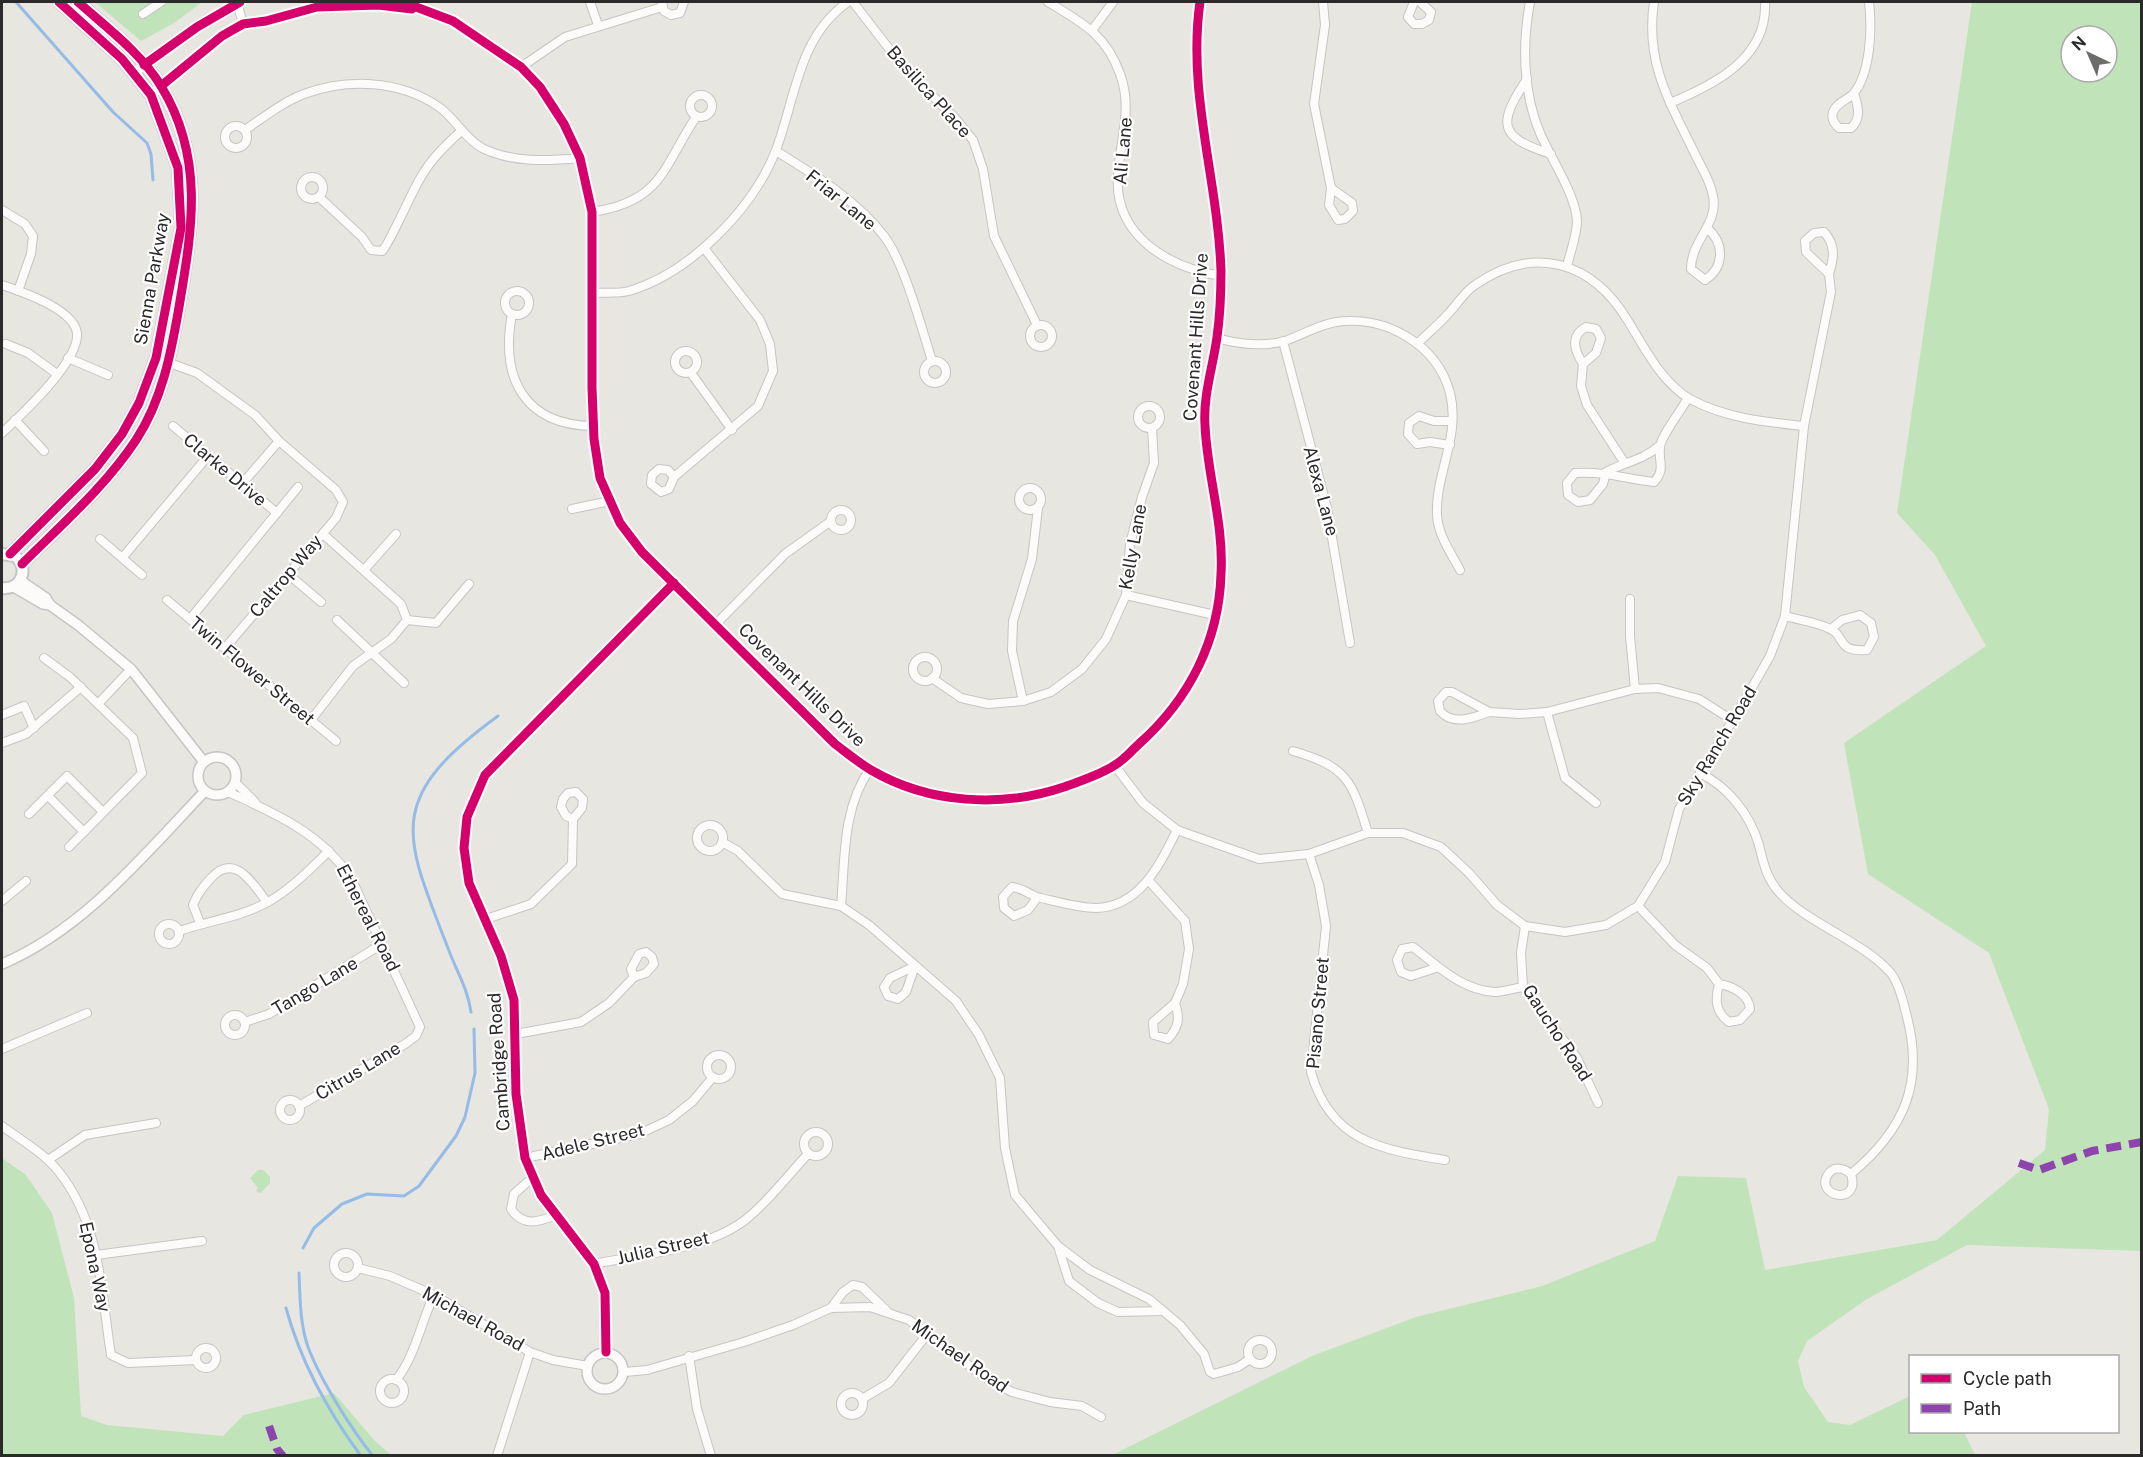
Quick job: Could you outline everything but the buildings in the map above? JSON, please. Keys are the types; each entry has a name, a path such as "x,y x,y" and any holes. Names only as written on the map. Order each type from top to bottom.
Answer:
{"main road":[{"name":"Sienna Parkway","path":"6,554 94,470 122,434 139,403 156,358 181,228 178,168 151,95 122,58 59,2"},
{"name":"Sienna Parkway","path":"22,564 115,470 151,414 169,361 186,272 193,201 191,173 183,138 161,86 144,65 78,2"},
{"path":"2,588 17,584 22,564 6,554"}],"street":[{"path":"143,14 161,2"},
{"path":"134,73 238,2 243,24"},
{"name":"Covenant Hills Drive","path":"403,2 419,5 453,21 521,67 540,87 564,124 580,159 592,212 593,426 600,478 620,523 631,538 674,583 835,744 870,770 897,783 928,793 985,801 1041,795 1115,766 1157,728 1187,692 1206,649 1215,615 1221,574 1220,523 1205,425 1206,392 1217,338 1221,276 1219,229 1198,87 1195,36 1200,2"},
{"path":"590,2 598,25"},
{"path":"521,67 565,37 662,4 667,14 676,15 683,10 684,2"},
{"path":"592,293 627,291 667,275 704,248 731,220 759,181 776,151 798,75 809,47 826,21 848,2"},
{"name":"Basilica Place","path":"853,2 904,68 955,118 973,140 983,170 994,236 1037,325"},
{"name":"Ali Lane","path":"1048,2 1093,29 1114,59 1125,90 1125,121 1118,189 1128,219 1150,248 1170,261 1183,268 1221,276"},
{"path":"1093,29 1113,2"},
{"path":"1323,2 1325,25 1314,104 1331,188"},
{"path":"1414,2 1408,17 1414,24 1422,24 1429,20 1431,12 1420,2"},
{"path":"1530,2 1527,79 1540,132 1565,182 1577,221 1567,266"},
{"path":"1654,2 1651,26 1659,79 1714,197 1708,229 1696,243 1691,256 1691,269 1705,280 1716,273 1720,261 1716,236 1708,229"},
{"path":"1670,103 1713,85 1732,72 1748,53 1760,30 1765,2"},
{"path":"1854,93 1859,111 1857,123 1846,130 1835,125 1832,114 1836,107 1854,93 1870,50 1872,27 1869,2"},
{"name":"Covenant Hills Drive","path":"151,95 222,36 243,24 266,21 316,4 419,5"},
{"path":"1527,79 1509,108 1506,123 1508,131 1529,147 1551,154"},
{"path":"245,130 304,94 339,86 373,83 409,90 442,108 461,131 480,147 511,159 549,161 580,159"},
{"path":"592,212 627,204 646,192 664,175 696,117"},
{"path":"319,197 362,237 371,249 382,251 387,248 391,232 421,176 434,158 461,131"},
{"name":"Friar Lane","path":"776,151 816,176 871,221 885,237 899,266 932,361"},
{"path":"2,210 25,224 33,236 31,255 18,291"},
{"name":"Sky Ranch Road","path":"1115,766 1143,803 1177,830 1259,859 1309,854 1368,833 1403,833 1441,847 1469,873 1497,905 1525,926 1565,932 1606,926 1638,906 1665,862 1679,809 1770,656 1785,616 1804,426 1831,292 1829,274 1833,261 1832,241 1824,232 1814,233 1805,241 1806,252 1829,274"},
{"path":"674,477 758,406 773,371 770,344 760,320 704,248"},
{"path":"1418,343 1473,286 1499,271 1539,261 1567,266 1590,276 1610,294 1656,366 1688,398 1755,421 1804,426"},
{"path":"2,285 50,305 71,321 77,335 68,358 57,374 39,397 2,433"},
{"path":"513,314 509,359 513,380 520,392 529,402 555,420 572,426 593,426"},
{"path":"1217,338 1246,343 1283,341 1327,324 1355,321 1387,327 1418,343 1436,364 1447,384 1452,421 1450,445 1437,514 1443,538 1460,570"},
{"path":"1583,364 1596,353 1601,338 1596,329 1586,327 1578,332 1575,340 1576,353 1583,364 1581,386 1587,405 1624,462"},
{"name":"Alexa Lane","path":"1283,341 1327,508 1350,643"},
{"path":"6,344 28,354 57,374"},
{"path":"68,358 108,375"},
{"path":"156,358 197,373 255,415 279,441 242,484"},
{"path":"691,373 732,430"},
{"path":"1659,446 1663,466 1660,476 1654,482 1635,480 1606,472 1575,473 1567,483 1568,495 1578,502 1590,500 1603,484 1606,472 1624,462 1640,460 1659,446 1688,398"},
{"path":"1450,445 1430,442 1417,444 1408,434 1409,423 1419,416 1434,421 1452,421"},
{"path":"15,420 44,451"},
{"name":"Clarke Drive","path":"173,426 276,513"},
{"name":"Kelly Lane","path":"932,678 961,698 988,704 1023,701 1051,692 1082,669 1106,639 1126,595 1130,544 1154,463 1152,428"},
{"name":"Caltrop Way","path":"225,648 336,518 343,502 336,490 279,441"},
{"path":"123,557 208,456"},
{"path":"190,619 298,487"},
{"path":"572,509 610,501"},
{"path":"1023,701 1012,651 1013,621 1032,559 1038,508"},
{"path":"715,624 785,554 831,521"},
{"path":"323,534 401,604 407,621"},
{"path":"364,570 396,534"},
{"path":"100,539 142,575"},
{"path":"288,574 321,602"},
{"name":"Cambridge Road","path":"606,1352 605,1293 594,1264 541,1195 525,1158 516,1094 514,1000 501,956 469,883 464,848 467,817 484,775 674,583"},
{"path":"17,584 43,604 50,605 130,669 204,762"},
{"path":"407,621 436,623 470,584"},
{"path":"1126,595 1215,615"},
{"path":"1630,599 1630,636 1635,689"},
{"name":"Twin Flower Street","path":"168,600 336,741"},
{"path":"1785,616 1831,629 1842,645 1851,651 1867,650 1874,637 1871,623 1860,615 1842,620 1831,629"},
{"path":"337,620 404,683"},
{"path":"311,720 337,683 371,652 391,639 407,621"},
{"path":"44,658 81,687 133,738 141,773 69,847"},
{"path":"98,704 130,669"},
{"path":"2,743 33,728 81,687"},
{"path":"1489,712 1456,693 1446,693 1438,701 1440,711 1452,719 1470,719 1489,712 1547,712 1635,689 1659,688 1699,699 1732,720"},
{"path":"2,715 24,706 33,728"},
{"path":"1547,712 1565,778 1596,803"},
{"path":"1293,751 1324,760 1342,773 1357,796 1368,833"},
{"path":"214,757 225,758 234,766 235,782 228,792 216,795 205,791 198,777 204,762 214,757"},
{"path":"841,906 850,817 858,789 870,770"},
{"path":"1700,773 1716,781 1749,820 1764,869 1778,891 1827,928 1867,952 1890,972 1904,1003 1912,1036 1912,1072 1907,1102 1890,1136 1851,1174"},
{"path":"29,814 67,776 103,812"},
{"name":"Ethereal Road","path":"235,782 256,804"},
{"path":"2,964 78,917 120,880 205,791"},
{"name":"Ethereal Road","path":"228,792 256,804 312,836 340,860 352,880 418,1017 420,1027 416,1036"},
{"path":"48,796 84,832"},
{"path":"486,919 531,904 554,885 572,864 573,819"},
{"path":"1037,898 1028,910 1014,916 1004,908 1004,897 1012,887 1023,888 1037,898 1095,908 1123,902 1149,881 1177,830"},
{"path":"722,842 738,851 782,894 841,906 869,925 956,1001 979,1035 1000,1078 1005,1148 1015,1195 1058,1246 1090,1270 1149,1299 1180,1325 1204,1354 1210,1372 1216,1375 1238,1367 1250,1359"},
{"path":"179,931 243,912 267,902 293,885 329,851"},
{"name":"Pisano Street","path":"1309,854 1319,885 1326,926 1311,1072 1318,1095 1338,1123 1363,1141 1405,1154 1445,1160"},
{"path":"200,923 193,905 198,893 220,868 228,866 240,871 267,902"},
{"path":"2,901 26,881"},
{"path":"1149,881 1185,921 1188,949 1183,984 1175,1003 1153,1022 1154,1035 1168,1039 1177,1029 1179,1013 1175,1003"},
{"path":"1638,906 1675,945 1707,968 1719,984 1738,991 1749,1003 1750,1009 1740,1020 1729,1022 1720,1014 1717,1007 1719,984"},
{"name":"Gaucho Road","path":"1525,926 1521,953 1523,987 1577,1058 1598,1104"},
{"name":"Tango Lane","path":"245,1022 269,1014 382,944"},
{"path":"1436,968 1411,976 1401,972 1397,960 1402,949 1413,947 1436,968 1467,985 1496,992 1523,987"},
{"path":"915,966 906,992 898,999 888,996 884,987 890,978 915,966"},
{"path":"516,1034 581,1022 609,1004 634,977"},
{"path":"2,1049 87,1013"},
{"name":"Citrus Lane","path":"299,1106 357,1074 416,1036"},
{"name":"Adele Street","path":"525,1158 639,1134 669,1120 693,1101 713,1077"},
{"path":"48,1160 85,1135 156,1123"},
{"name":"Epona Way","path":"2,1126 48,1160 59,1172 79,1203 96,1255 105,1294 111,1355 128,1363 196,1360"},
{"name":"Julia Street","path":"594,1264 714,1238 734,1228 752,1215 808,1154"},
{"path":"533,1177 514,1194 511,1209 524,1221 534,1222 556,1215"},
{"path":"96,1255 202,1241"},
{"path":"1058,1246 1069,1281 1098,1303 1118,1312 1163,1311"},
{"name":"Michael Road","path":"358,1268 390,1276 434,1295 530,1352 553,1360 588,1366"},
{"name":"Michael Road","path":"831,1308 843,1292 853,1285 862,1287 888,1312"},
{"path":"396,1380 406,1368 434,1295"},
{"name":"Michael Road","path":"624,1372 647,1370 793,1325 831,1308 870,1307 909,1320 983,1376 1012,1392 1050,1402 1082,1406 1101,1418"},
{"path":"862,1399 889,1383 928,1333"},
{"path":"498,1455 530,1352"},
{"path":"606,1352 621,1360 624,1372 614,1387 602,1388 592,1383 588,1366 594,1356 606,1352"},
{"path":"689,1356 697,1409 711,1455"}],"green space":[{"path":"95,2 202,2 174,23 141,41"},
{"path":"1972,2 2141,2 2141,1251 1967,1245 1867,1299 1807,1341 1798,1361 1804,1387 1828,1422 1850,1425 1909,1396 1909,1433 1964,1433 1975,1455 1112,1455 1312,1356 1416,1317 1542,1286 1655,1241 1678,1176 1746,1178 1765,1270 1937,1240 2045,1150 2049,1109 1989,953 1868,874 1844,743 1986,646 1935,555 1897,513"},
{"path":"2,1158 26,1175 52,1213 74,1298 81,1416 107,1425 223,1436 244,1415 334,1393 374,1440 391,1455 2,1455"},
{"path":"258,1170 263,1170 270,1177 270,1183 261,1193 256,1191 258,1188 250,1178"}],"waterway":[{"path":"16,2 113,112 147,143 151,154 153,180"},
{"path":"471,1012 465,990 422,880 415,850 413,823 420,798 435,772 461,746 498,716"},
{"path":"303,1248 314,1228 342,1204 367,1194 404,1196 419,1186 456,1136 465,1117 475,1073 474,1029"},
{"path":"299,1273 302,1320 308,1347 337,1403 373,1456"},
{"path":"286,1308 299,1348 316,1385 361,1456"}],"marked path":[{"path":"2019,1163 2039,1170 2092,1151 2142,1142"},
{"path":"269,1426 277,1449 283,1456"}],"cycle path":[{"path":"10,554 95,469 122,434 139,403 156,358 181,228 178,168 151,95 122,59 59,2"},
{"path":"22,564 111,474 136,440 153,409 169,359 176,325 191,222 189,167 184,140 175,113 161,86 144,62 78,2"},
{"path":"144,65 197,27 240,2"},
{"path":"403,2 453,21 521,67 540,87 564,124 580,158 592,212 594,439 600,478 620,523 642,552 835,744 853,758 871,770 917,790 941,796 991,800 1040,794 1064,787 1103,772 1122,760 1157,726 1187,688 1198,667 1214,622 1219,599 1221,555 1218,518 1206,444 1205,414 1218,329 1221,271 1215,203 1204,136 1197,70 1200,2"},
{"path":"161,86 222,36 243,24 266,21 317,7 378,5 412,9"},
{"path":"606,1352 605,1293 594,1264 541,1195 525,1158 516,1094 514,1000 501,956 469,883 464,848 467,817 485,775 674,583"}]}
